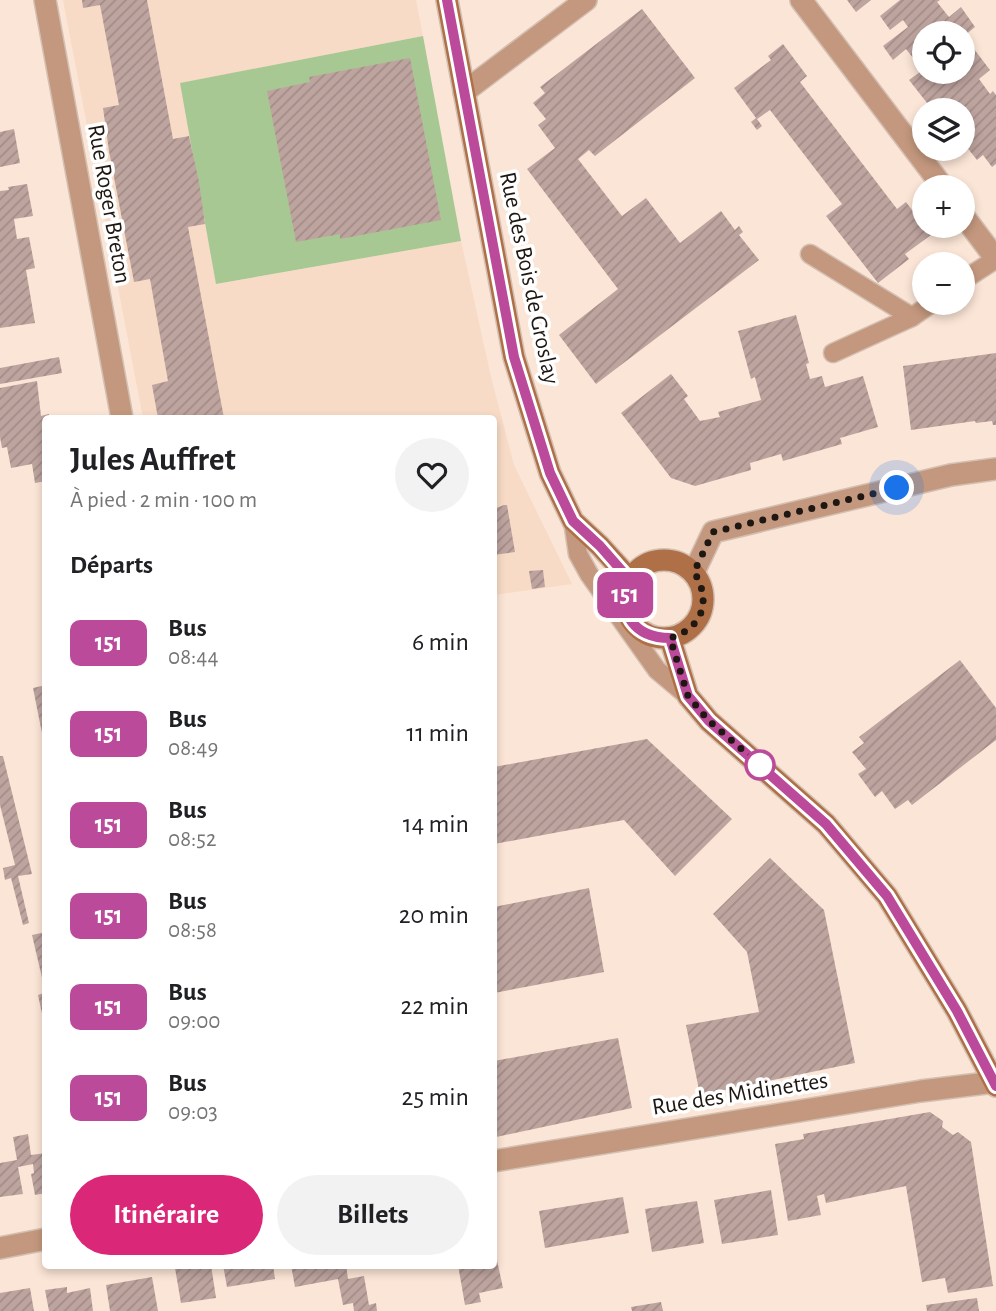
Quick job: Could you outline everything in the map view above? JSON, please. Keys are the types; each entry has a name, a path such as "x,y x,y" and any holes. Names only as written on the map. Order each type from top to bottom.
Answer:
{"street":[{"name":"Rue Roger Breton","path":"45,0 120,415"},
{"name":"Rue des Bois de Groslay","path":"447,0 514,357 550,473 573,521 629,579"},
{"path":"464,92 586,0"},
{"path":"801,0 934,175"},
{"path":"975,231 996,259"},
{"path":"694,572 713,532 951,475 996,469"},
{"path":"660,559 673,560 694,572 704,594 699,618 691,628 682,635 657,638 645,634 635,626 628,616 625,591 629,579 637,569 660,559"},
{"path":"670,638 688,696 709,721 826,824 887,896 957,1011 996,1083"},
{"name":"Rue des Midinettes","path":"497,1161 907,1093 996,1083"},
{"path":"0,1248 42,1240"}],"lane":[{"path":"810,254 912,317"},
{"path":"975,273 996,259"},
{"path":"833,353 915,315"},
{"path":"573,521 578,554 589,573 657,670 688,696"}],"shaded area":[{"path":"63,0 416,0 423,36 181,83 217,284 461,241 491,377 514,465 572,584 497,595 497,415 142,415"}],"green space":[{"path":"423,36 461,241 216,284 180,83"}],"building":[{"path":"82,0 147,0 173,139 189,136 199,182 205,224 188,227 223,415 157,415 152,385 168,381 150,279 134,282 103,108 119,105 100,5 83,8"},
{"path":"847,0 871,0 856,12"},
{"path":"900,0 940,0 937,2 949,17 961,7 971,21 912,21 912,57 906,49 893,60 883,46 908,27 903,20 890,30 880,16"},
{"path":"642,9 695,78 595,156 589,150 578,159 622,216 646,198 680,243 721,211 735,230 739,226 743,232 739,235 759,260 596,384 559,335 618,289 527,169 555,148 538,125 546,119 533,103 545,93 540,87"},
{"path":"783,44 807,76 800,82 897,209 906,202 912,210 912,238 927,238 905,254 909,259 878,283 826,216 842,204 770,110 757,119 762,126 757,130 751,122 756,118 734,88 771,60 768,56"},
{"path":"975,50 990,70 979,79 990,94 993,91 996,95 996,164 992,167 983,155 977,160 975,157 975,98 923,98 912,84 975,84"},
{"path":"410,58 441,220 340,239 340,234 296,242 267,91 310,82 309,77"},
{"path":"14,129 20,163 0,167 0,132"},
{"path":"27,184 33,216 14,219 17,239 29,237 35,268 26,270 35,323 0,328 0,191"},
{"path":"796,315 809,363 806,364 810,379 822,376 825,387 863,376 878,427 840,438 842,444 783,461 781,454 750,463 751,470 695,486 671,478 621,413 671,374 688,396 684,399 700,421 720,417 718,412 761,400 755,377 751,379 738,331"},
{"path":"996,353 996,425 993,425 992,421 975,421 911,430 903,366"},
{"path":"59,357 62,373 0,384 0,368"},
{"path":"37,381 42,416 42,482 35,483 32,464 11,468 7,447 2,448 0,388"},
{"path":"507,505 515,552 497,555 497,508"},
{"path":"543,570 545,587 532,589 529,571"},
{"path":"960,660 996,708 996,740 912,805 908,800 895,809 882,791 875,797 858,774 866,769 852,752 864,743 859,737"},
{"path":"42,686 42,733 33,688"},
{"path":"647,739 732,819 675,876 624,820 497,843 497,766"},
{"path":"0,756 3,756 32,874 18,876 29,923 23,925 11,878 5,880 3,868 15,865 0,805"},
{"path":"770,858 824,910 855,1063 700,1095 686,1025 759,1012 747,952 713,914"},
{"path":"589,888 604,972 497,992 497,906"},
{"path":"42,933 42,978 32,935"},
{"path":"42,994 42,1014 38,995"},
{"path":"618,1038 632,1108 497,1137 497,1060"},
{"path":"930,1112 943,1121 942,1127 953,1135 958,1132 971,1142 993,1286 948,1293 945,1278 922,1282 906,1186 826,1203 824,1194 817,1196 821,1215 788,1221 775,1144 804,1139 803,1134"},
{"path":"28,1134 31,1155 42,1154 42,1194 35,1195 31,1174 34,1173 33,1164 18,1167 23,1194 0,1197 0,1163 17,1160 13,1137"},
{"path":"771,1190 778,1235 722,1244 714,1200"},
{"path":"623,1197 629,1233 545,1248 539,1211"},
{"path":"697,1201 704,1243 652,1252 645,1209"},
{"path":"497,1260 503,1288 479,1293 481,1302 465,1305 459,1269 497,1269"},
{"path":"175,1269 212,1269 216,1298 181,1303"},
{"path":"224,1269 274,1269 275,1279 227,1287"},
{"path":"292,1269 347,1269 348,1279 364,1276 369,1305 376,1303 377,1311 354,1311 353,1303 343,1305 338,1279 295,1287"},
{"path":"152,1277 158,1311 110,1311 106,1285"},
{"path":"67,1287 67,1293 90,1288 93,1311 49,1311 45,1290"},
{"path":"30,1288 34,1311 0,1311 0,1293"},
{"path":"977,1298 979,1311 927,1311 926,1305"},
{"path":"661,1302 663,1311 632,1311 631,1307"}],"bus line":[{"name":"151","path":"447,0 514,357 550,473 562,501 573,521 629,579 625,604 628,616 635,626 645,634 670,638 688,696 709,721 826,824 887,896 957,1011 996,1086"}],"route":[{"path":"760,765 709,721 688,696 670,638 682,635 699,618 704,594 694,572 713,532 897,488"}]}
